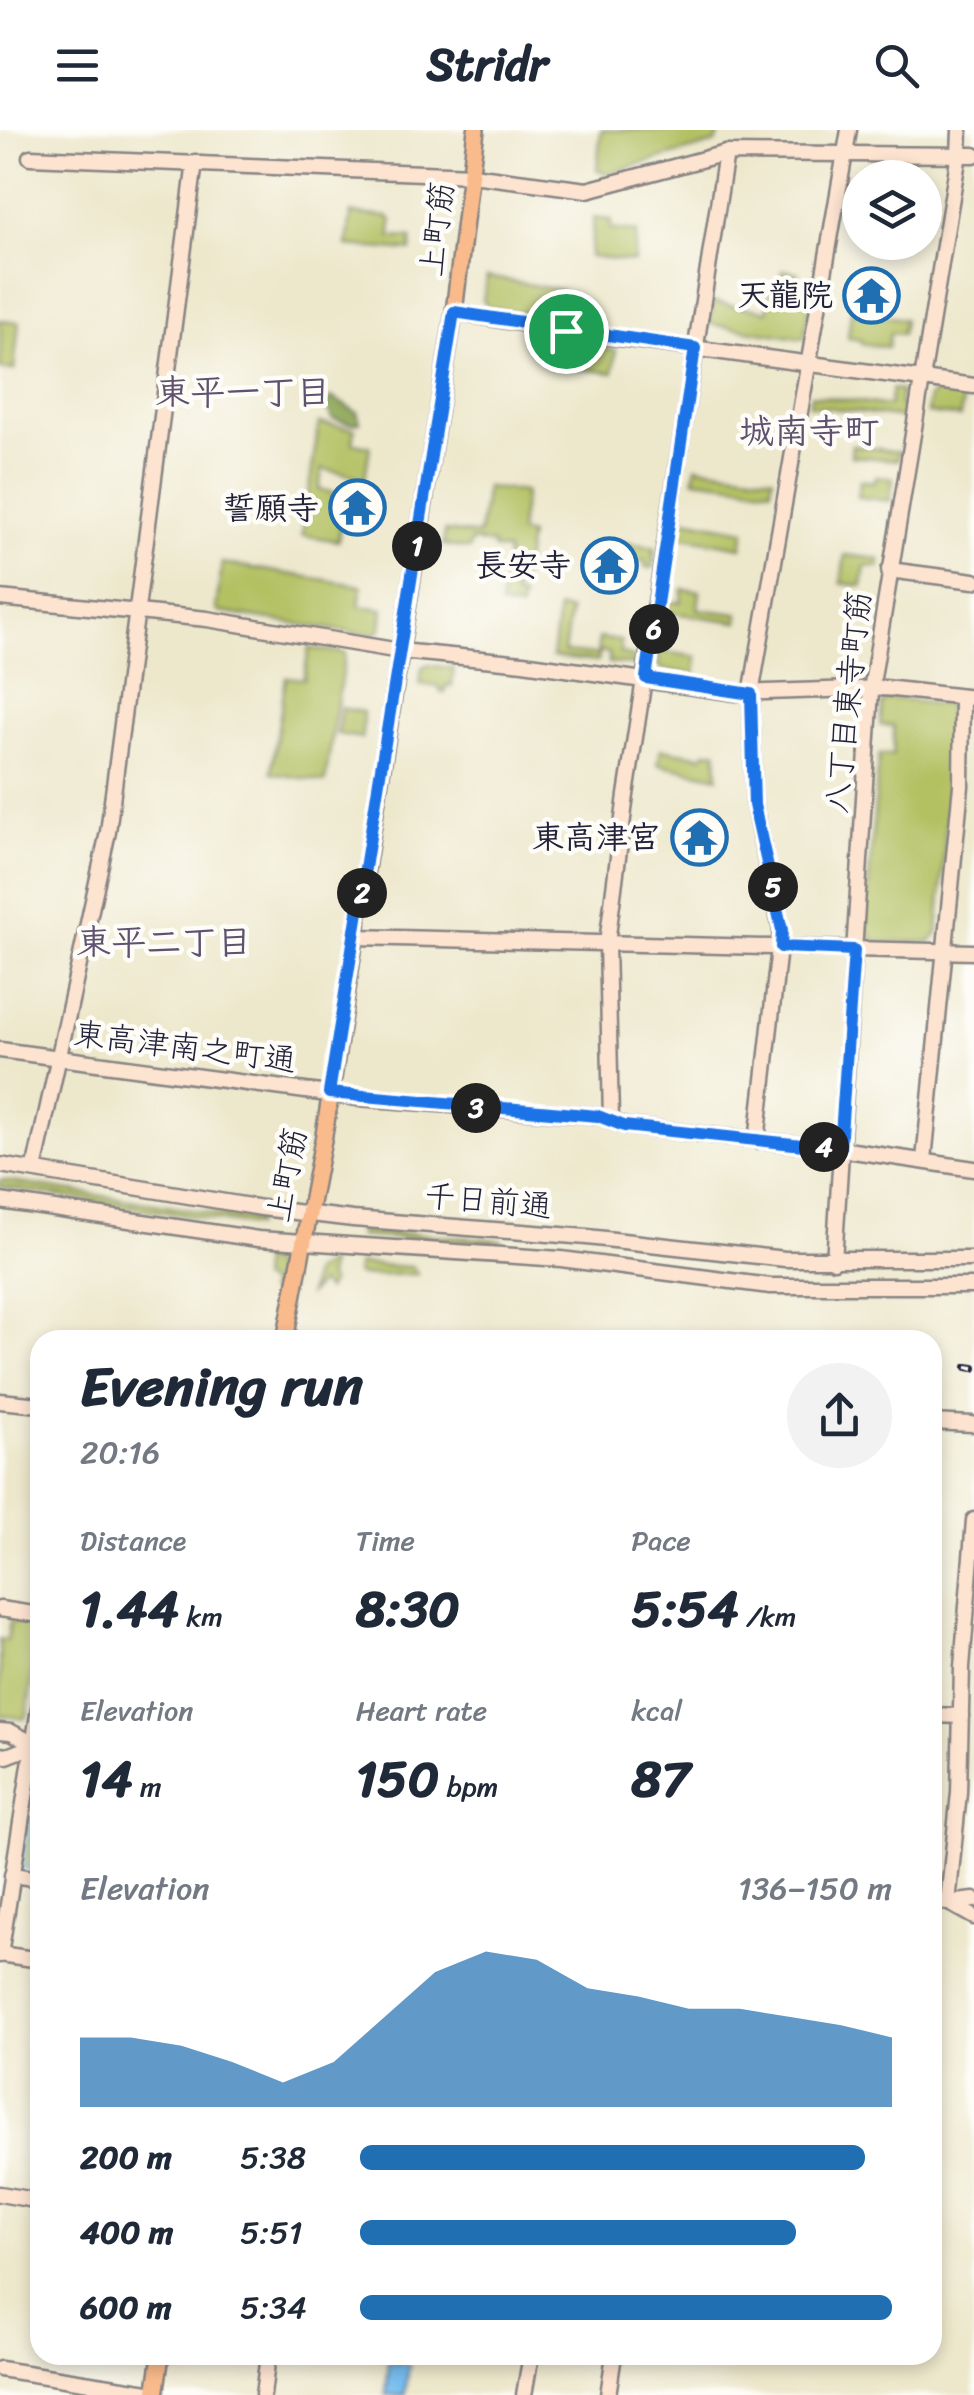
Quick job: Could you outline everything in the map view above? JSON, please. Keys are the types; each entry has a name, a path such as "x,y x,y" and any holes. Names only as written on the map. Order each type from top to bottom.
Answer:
{"main road":[{"name":"上町筋","path":"287,1330 355,937 454,312 476,130"},
{"path":"155,2394 159,2365"}],"street":[{"path":"757,1140 782,930 754,805 751,694 849,130"},
{"name":"八丁目東寺町筋","path":"834,1260 871,690 922,378 966,154 960,130"},
{"path":"611,1119 606,943 726,153"},
{"path":"30,157 472,175 587,190 726,153 966,154"},
{"path":"34,1170 108,832 194,162"},
{"path":"454,312 974,386"},
{"path":"889,570 974,581"},
{"path":"0,598 207,620 400,651 646,678 751,694 885,688 968,697 924,1160"},
{"path":"355,937 974,952"},
{"name":"東高津南之町通","path":"0,1050 329,1093 611,1119 624,1126 840,1149 974,1169"},
{"name":"千日前通","path":"0,1165 262,1208 785,1259 974,1259"},
{"name":"千日前通","path":"0,1201 244,1237 561,1259 770,1286 974,1286"},
{"path":"0,1400 30,1403"},
{"path":"942,1422 972,1424"},
{"path":"942,1890 959,1792 974,1520"},
{"path":"0,1609 30,1614"},
{"path":"942,1715 961,1716"},
{"path":"0,1731 11,1732 30,1743"},
{"path":"0,1755 30,1748"},
{"path":"30,1778 0,1955 30,1959"},
{"path":"12,1875 30,1878"},
{"path":"942,1901 974,1900"},
{"path":"942,1902 974,1917"},
{"path":"0,2194 30,2198"},
{"path":"263,2395 267,2365"},
{"path":"524,2395 528,2365"},
{"path":"608,2395 612,2365"},
{"path":"0,2368 155,2394"}],"green space":[{"path":"601,130 721,130 716,143 605,174 597,170"},
{"path":"351,213 388,217 392,220 391,237 412,238 411,251 347,246"},
{"path":"594,218 611,220 611,229 637,232 634,262 590,257"},
{"path":"783,270 798,273 797,283 813,285 804,339 709,324 713,302 767,311 771,290 780,291"},
{"path":"487,277 561,290 557,313 553,318 488,307 483,300"},
{"path":"851,311 904,319 902,334 890,333 888,347 861,344 861,340 848,338"},
{"path":"0,320 19,322 14,370 0,369"},
{"path":"578,345 616,350 613,373 575,368"},
{"path":"892,389 901,391 903,418 809,405 811,395 889,406"},
{"path":"936,391 964,395 960,417 927,413 929,397"},
{"path":"331,397 357,412 360,422 332,419 326,405"},
{"path":"319,423 355,429 353,443 370,446 365,478 322,469 319,490 333,492 331,504 343,509 338,541 302,535"},
{"path":"852,445 899,452 898,460 851,456"},
{"path":"696,466 773,477 771,489 694,479"},
{"path":"876,476 893,478 890,501 857,497 860,480 875,482"},
{"path":"486,487 525,492 519,533 529,535 523,578 517,578 514,595 522,597 520,609 500,606 507,551 471,541 469,549 443,545 445,531 479,535"},
{"path":"680,518 745,530 742,547 678,536"},
{"path":"621,542 655,547 652,568 645,567 645,561 623,558"},
{"path":"845,555 880,559 879,567 865,566 862,586 841,583"},
{"path":"222,563 362,586 359,606 383,609 381,629 375,634 355,633 219,612 216,609"},
{"path":"683,589 700,591 698,609 739,614 738,622 665,612 666,602 681,602"},
{"path":"558,609 570,611 564,652 597,655 599,638 621,641 620,653 638,662 609,663 609,653 600,651 598,662 552,657"},
{"path":"309,648 345,653 325,782 271,773 286,677 304,679"},
{"path":"660,651 697,657 695,674 662,669 658,666"},
{"path":"422,668 454,668 452,686 446,685 445,692 440,687 420,684"},
{"path":"888,698 948,705 945,847 938,933 931,942 875,942 865,926 879,755 893,755 894,726 880,725 882,703"},
{"path":"341,708 363,712 362,738 337,734"},
{"path":"661,749 703,756 705,752 717,751 718,777 658,764"},
{"path":"0,1180 256,1220 255,1226 0,1187"},
{"path":"359,1230 501,1240 501,1244 359,1236"},
{"path":"262,1257 275,1269 273,1294 268,1291 269,1284 260,1279"},
{"path":"329,1263 331,1282 326,1290 320,1283 309,1294 313,1273"},
{"path":"358,1264 412,1267 417,1274 359,1276"},
{"path":"10,1621 30,1624 30,1693 27,1716 23,1719 0,1715 0,1640 7,1640"},
{"path":"29,1817 30,1869 21,1864"}],"water":[{"path":"389,2365 409,2365 405,2395 386,2395"}],"waterway":[{"path":"29,1818 22,1864 30,1869"}],"railway":[{"path":"967,1367 974,1368"}],"place":[{"name":"天龍院","path":"872,295"},
{"name":"誓願寺","path":"358,508"},
{"name":"長安寺","path":"610,565"},
{"name":"東高津宮","path":"699,837"}],"district":[{"name":"東平一丁目","path":"243,392"},
{"name":"城南寺町","path":"809,431"},
{"name":"東平二丁目","path":"164,942"}],"route":[{"path":"454,312 566,331 695,348 646,678 751,694 754,805 782,930 781,947 854,950 840,1149 624,1126 598,1116 329,1093 454,312"}]}
